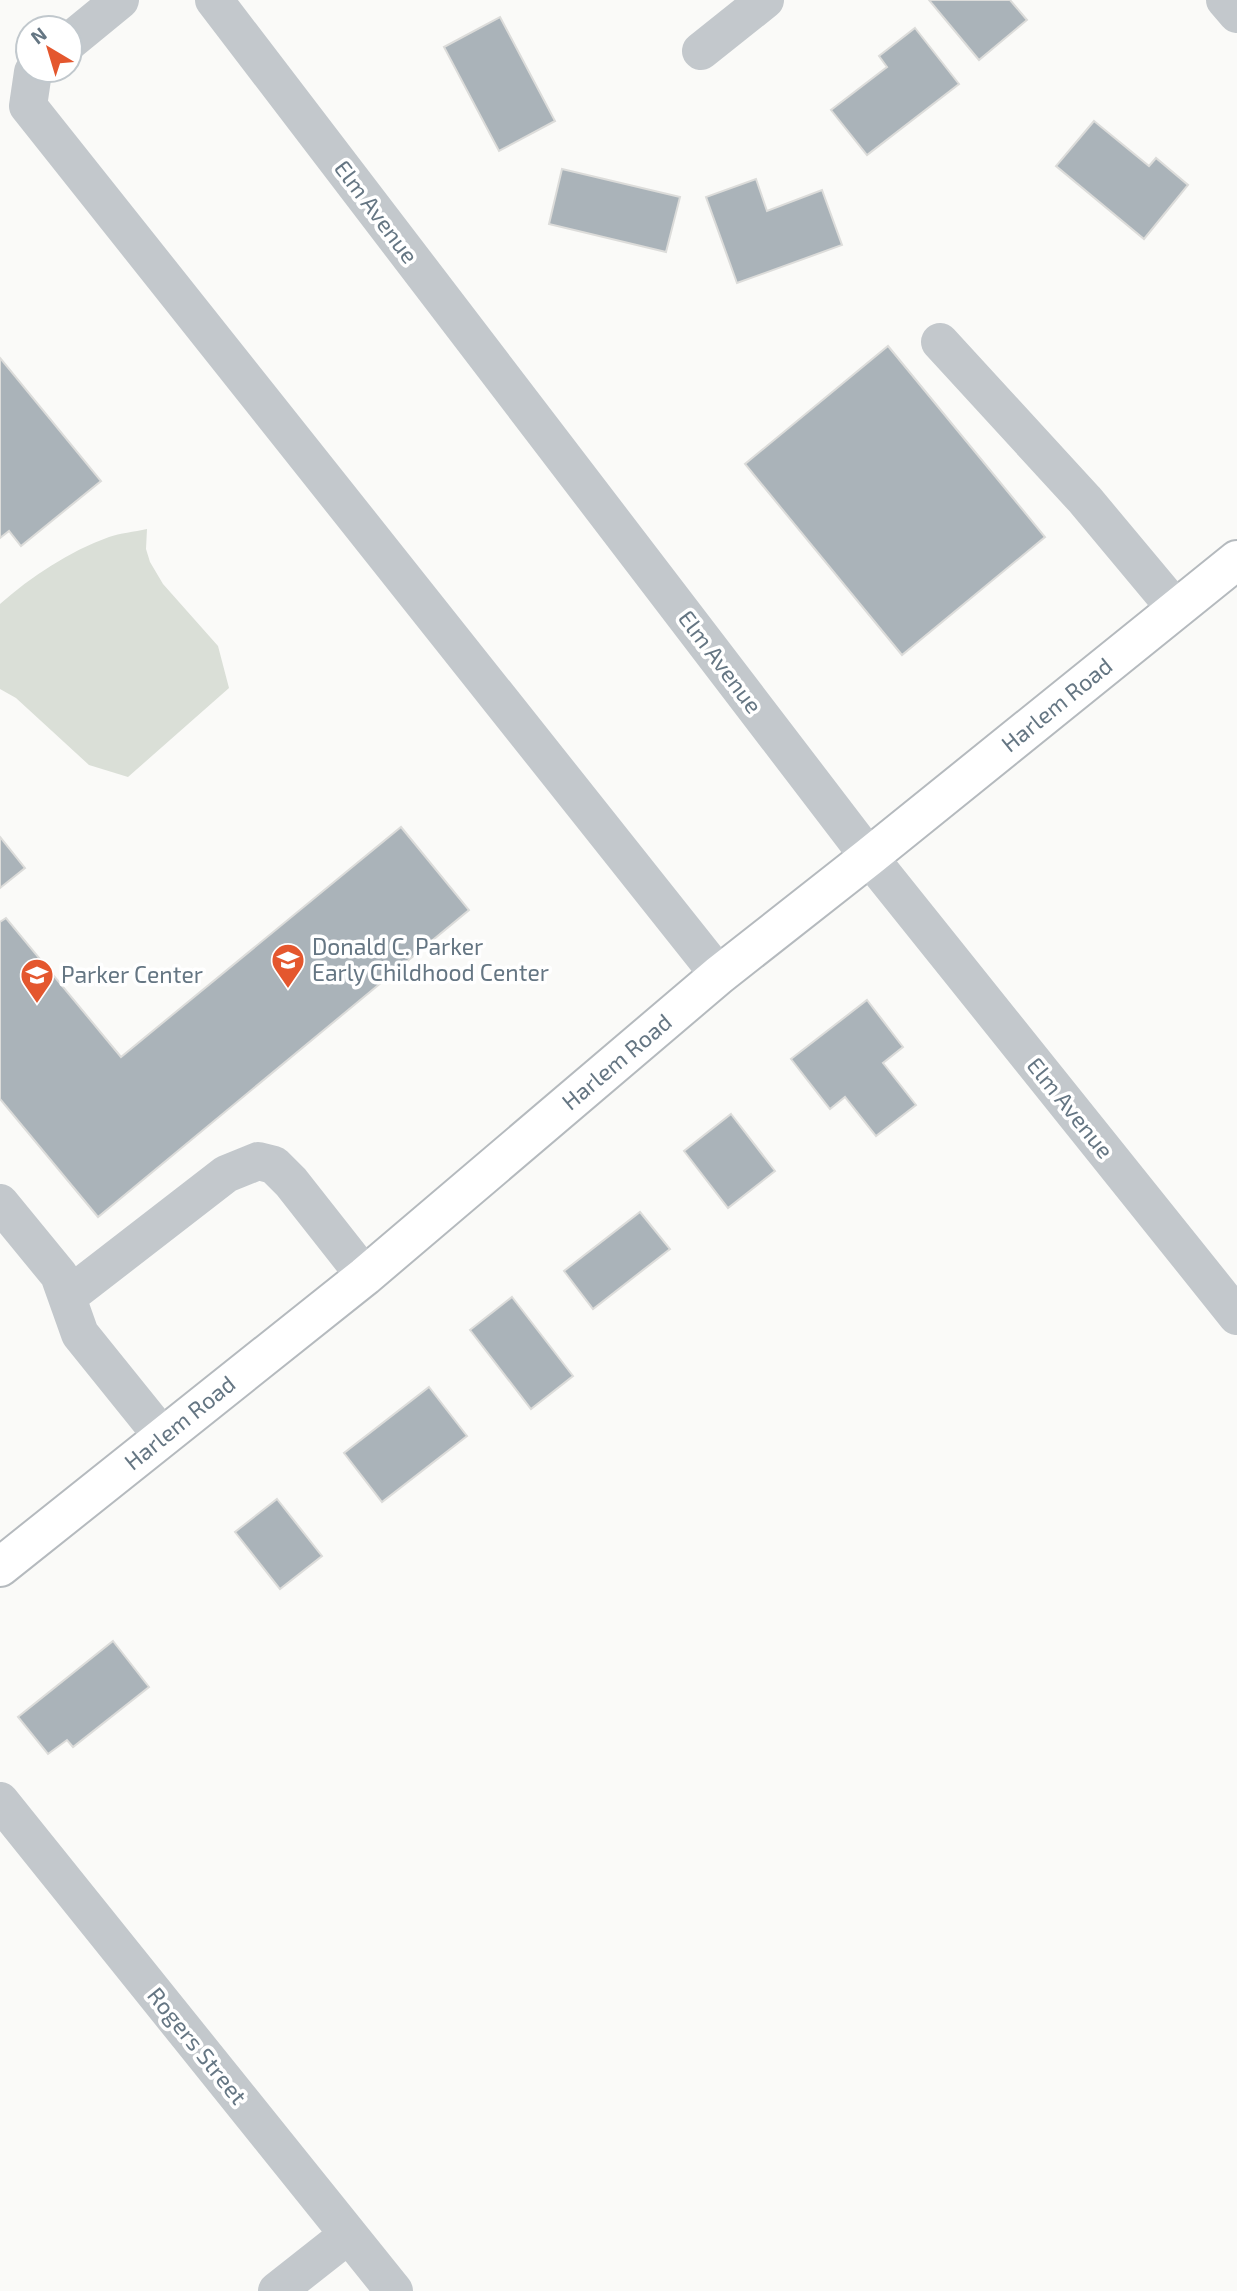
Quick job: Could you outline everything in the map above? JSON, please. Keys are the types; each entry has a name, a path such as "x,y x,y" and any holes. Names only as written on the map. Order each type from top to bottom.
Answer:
{"main road":[{"name":"Harlem Road","path":"2,1562 365,1276 719,975 1237,560"}],"street":[{"path":"84,30 120,0"},
{"name":"Elm Avenue","path":"214,0 869,857 1237,1315"},
{"path":"701,51 765,0"},
{"path":"1226,0 1237,14"},
{"path":"31,84 28,106 719,975"},
{"path":"940,342 1085,500 1176,609"},
{"path":"67,1297 226,1174 258,1161 274,1165 291,1182 365,1276"},
{"path":"0,1203 59,1275 79,1334 163,1437"},
{"name":"Rogers Street","path":"0,1801 394,2291"},
{"path":"277,2291 348,2235"}],"shaded area":[{"path":"147,529 146,549 150,562 163,584 218,646 229,688 128,777 89,765 16,698 0,689 0,604 65,557 113,536"}],"building":[{"path":"929,0 1010,0 1027,20 979,60"},
{"path":"500,17 555,121 499,151 444,47"},
{"path":"915,28 959,84 867,155 831,110 887,67 879,56"},
{"path":"1094,121 1149,166 1156,158 1188,185 1144,239 1056,166"},
{"path":"562,169 680,197 666,252 549,224"},
{"path":"756,179 767,211 822,190 842,245 737,283 706,197"},
{"path":"888,346 1045,537 902,655 745,464"},
{"path":"0,358 101,481 21,546 9,531 0,538"},
{"name":"Donald C. Parker Early Childhood Center","path":"401,827 469,910 98,1217 0,1099 0,922 6,918 121,1057"},
{"path":"0,837 25,868 0,888"},
{"path":"867,1000 903,1047 883,1063 916,1105 876,1136 845,1097 830,1109 791,1059"},
{"path":"731,1114 775,1171 728,1208 684,1151"},
{"path":"640,1212 670,1249 593,1309 564,1271"},
{"path":"512,1297 573,1376 531,1409 470,1330"},
{"path":"429,1387 467,1436 382,1502 344,1453"},
{"path":"277,1499 322,1556 280,1589 235,1532"},
{"path":"113,1641 149,1687 73,1747 67,1740 48,1754 18,1717"}],"place":[{"name":"Donald C. Parker Early Childhood Center","path":"288,990"},
{"name":"Parker Center","path":"37,1005"}]}
